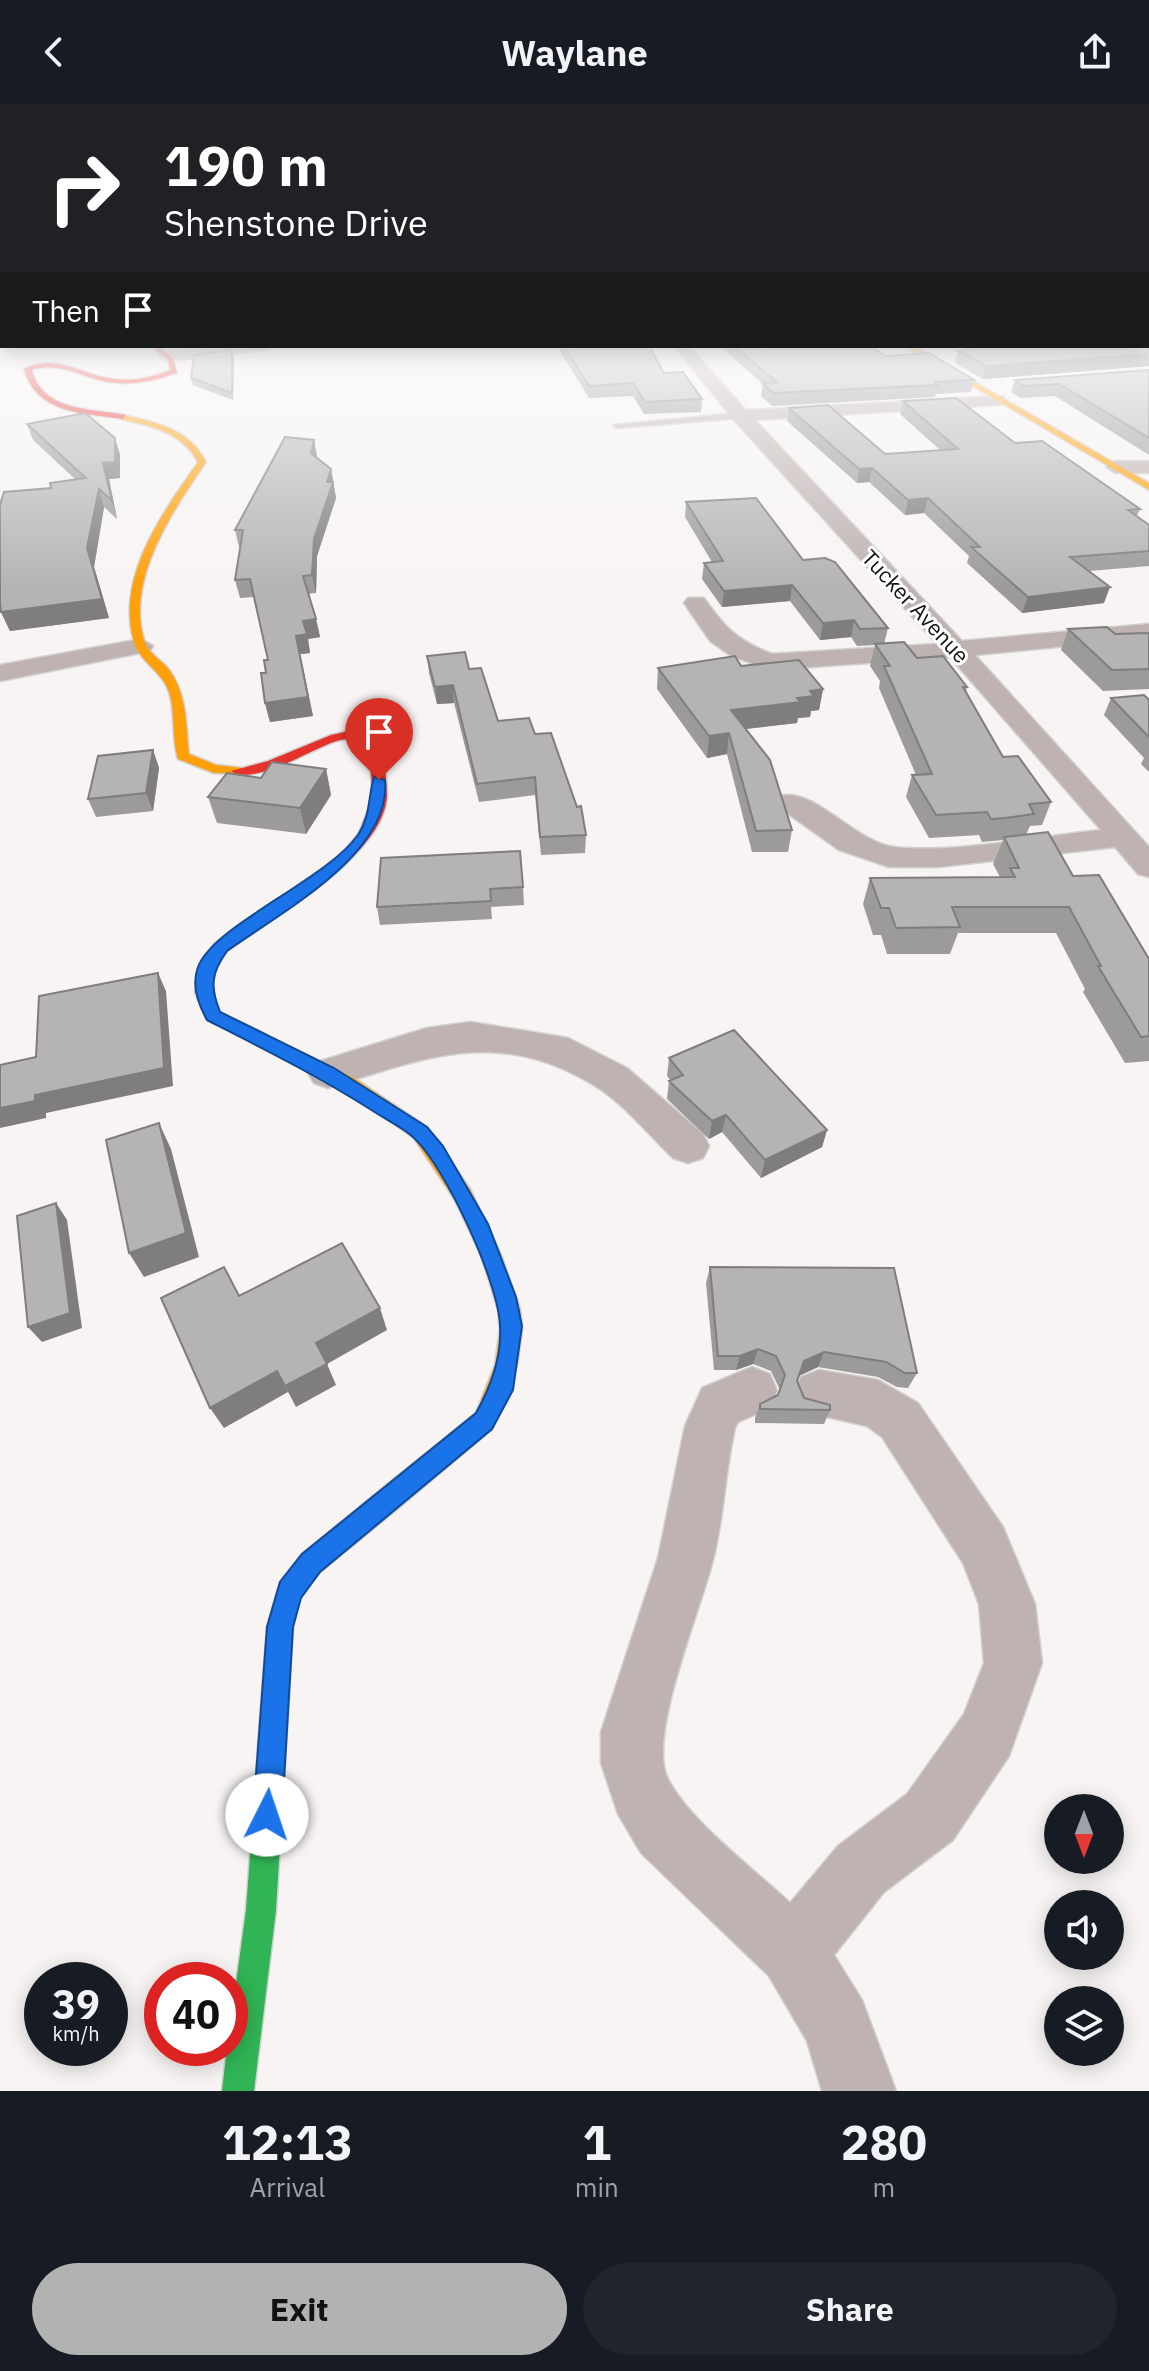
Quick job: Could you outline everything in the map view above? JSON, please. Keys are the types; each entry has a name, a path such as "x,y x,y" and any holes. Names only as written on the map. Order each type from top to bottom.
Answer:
{"street":[{"path":"58,404 159,426 196,447 202,455 202,462 153,545 134,602 141,646 167,674 180,718 183,756 204,768 259,770 281,763 331,736 356,729 374,734 380,798 366,834 345,859 221,947 206,968 203,992 213,1016 328,1073 420,1132 436,1152 478,1224 505,1297 511,1326 502,1390 484,1421 311,1563 289,1591 280,1627 261,1910 238,2091"},
{"name":"Tucker Avenue","path":"730,404 955,648 1149,867"},
{"path":"740,416 874,404"},
{"path":"1021,404 1149,487"},
{"path":"1115,467 1149,467"},
{"path":"696,603 719,636 739,650 769,662 854,659 1149,631"},
{"path":"0,673 141,646"},
{"path":"791,802 850,843 889,857 938,857 1124,837"},
{"path":"328,1073 427,1042 471,1036 554,1048 613,1078 688,1146"},
{"path":"752,1391 720,1405 710,1426 686,1558 632,1732 632,1763 640,1792 664,1830 793,1952 837,2025 859,2091"},
{"path":"793,1952 861,1869 930,1817 987,1734 1013,1663 1007,1604 984,1546 900,1420 878,1404 819,1394"}],"lane":[{"path":"617,425 740,416"}],"building":[{"path":"906,404 964,404 1015,443 1042,441 1140,509 1128,510 1149,525 1149,551 1070,557 1110,587 1028,597 971,547 980,547 928,498 908,500 872,468 859,469 789,408 828,405 885,454 958,449"},
{"path":"1092,404 1149,404 1149,438"},
{"path":"85,413 115,438 115,462 103,463 112,501 99,489 87,548 102,599 1,612 0,505 4,492 51,488 50,483 86,478 27,424"},
{"path":"285,437 314,440 311,453 331,469 327,482 333,482 314,539 312,575 303,576 316,619 303,621 307,634 296,636 308,697 265,703 261,673 266,673 264,660 268,660 250,579 235,580 243,530 235,530"},
{"path":"756,498 803,560 825,558 835,562 888,628 860,629 854,620 823,623 792,585 724,591 704,563 723,561 686,502"},
{"path":"1107,627 1115,634 1149,633 1149,669 1112,670 1068,629"},
{"path":"904,642 917,658 943,656 967,687 963,687 1003,757 1018,756 1051,802 1029,804 1034,814 1005,818 991,819 987,812 936,815 912,775 932,774 884,666 890,666 875,644"},
{"path":"465,652 469,669 481,668 498,721 529,718 535,734 551,733 577,807 581,806 586,835 540,837 535,777 477,784 453,685 435,687 427,656"},
{"path":"735,656 741,666 799,660 823,689 810,691 814,696 797,698 801,702 731,710 770,760 792,830 756,831 729,733 709,736 658,668"},
{"path":"1144,695 1149,700 1149,737 1111,698"},
{"path":"153,750 146,793 88,799 98,756"},
{"path":"272,762 326,769 300,808 208,797 227,773 261,778"},
{"path":"1048,832 1073,876 1099,875 1149,959 1149,1036 1141,1037 1098,966 1101,966 1069,907 952,907 960,927 896,928 889,908 881,908 870,878 1015,877 1010,868 1019,868 1004,837"},
{"path":"520,851 523,887 490,889 491,901 377,907 381,858"},
{"path":"158,973 164,1068 35,1095 35,1101 0,1108 0,1065 36,1057 39,996"},
{"path":"734,1030 827,1130 765,1160 726,1115 712,1121 669,1081 683,1075 669,1058"},
{"path":"159,1123 186,1233 129,1253 106,1140"},
{"path":"56,1203 70,1313 28,1327 17,1216"},
{"path":"342,1243 380,1308 316,1343 327,1364 285,1386 277,1371 210,1408 161,1298 224,1267 239,1296"},
{"path":"710,1267 894,1268 917,1373 905,1373 886,1362 824,1352 804,1361 797,1381 804,1398 830,1405 830,1410 760,1409 760,1404 778,1395 785,1375 776,1356 758,1349 740,1356 718,1356"}],"traffic: fast":[{"path":"238,2091 261,1910 280,1627 289,1591 311,1563 382,1505"}],"traffic: slow":[{"path":"1007,404 1149,487"},
{"path":"123,417 170,430 189,443 202,462 176,501 151,548 136,598 135,622 142,648 165,672 175,691 183,756 214,769 238,771"},
{"path":"259,1038 348,1083 420,1132 463,1195 491,1255 509,1309 511,1329 506,1365 484,1421 382,1505"}],"traffic: jam":[{"path":"56,404 123,417"},
{"path":"238,771 273,764 336,738 374,734 380,798 366,834 345,859 221,947 206,968 203,992 213,1016 259,1038"}],"route":[{"path":"267,1815 280,1627 289,1591 311,1563 484,1421 502,1390 511,1326 505,1297 478,1224 436,1152 420,1132 328,1073 213,1016 203,992 206,968 221,947 345,859 366,834 380,798 379,780"}]}
